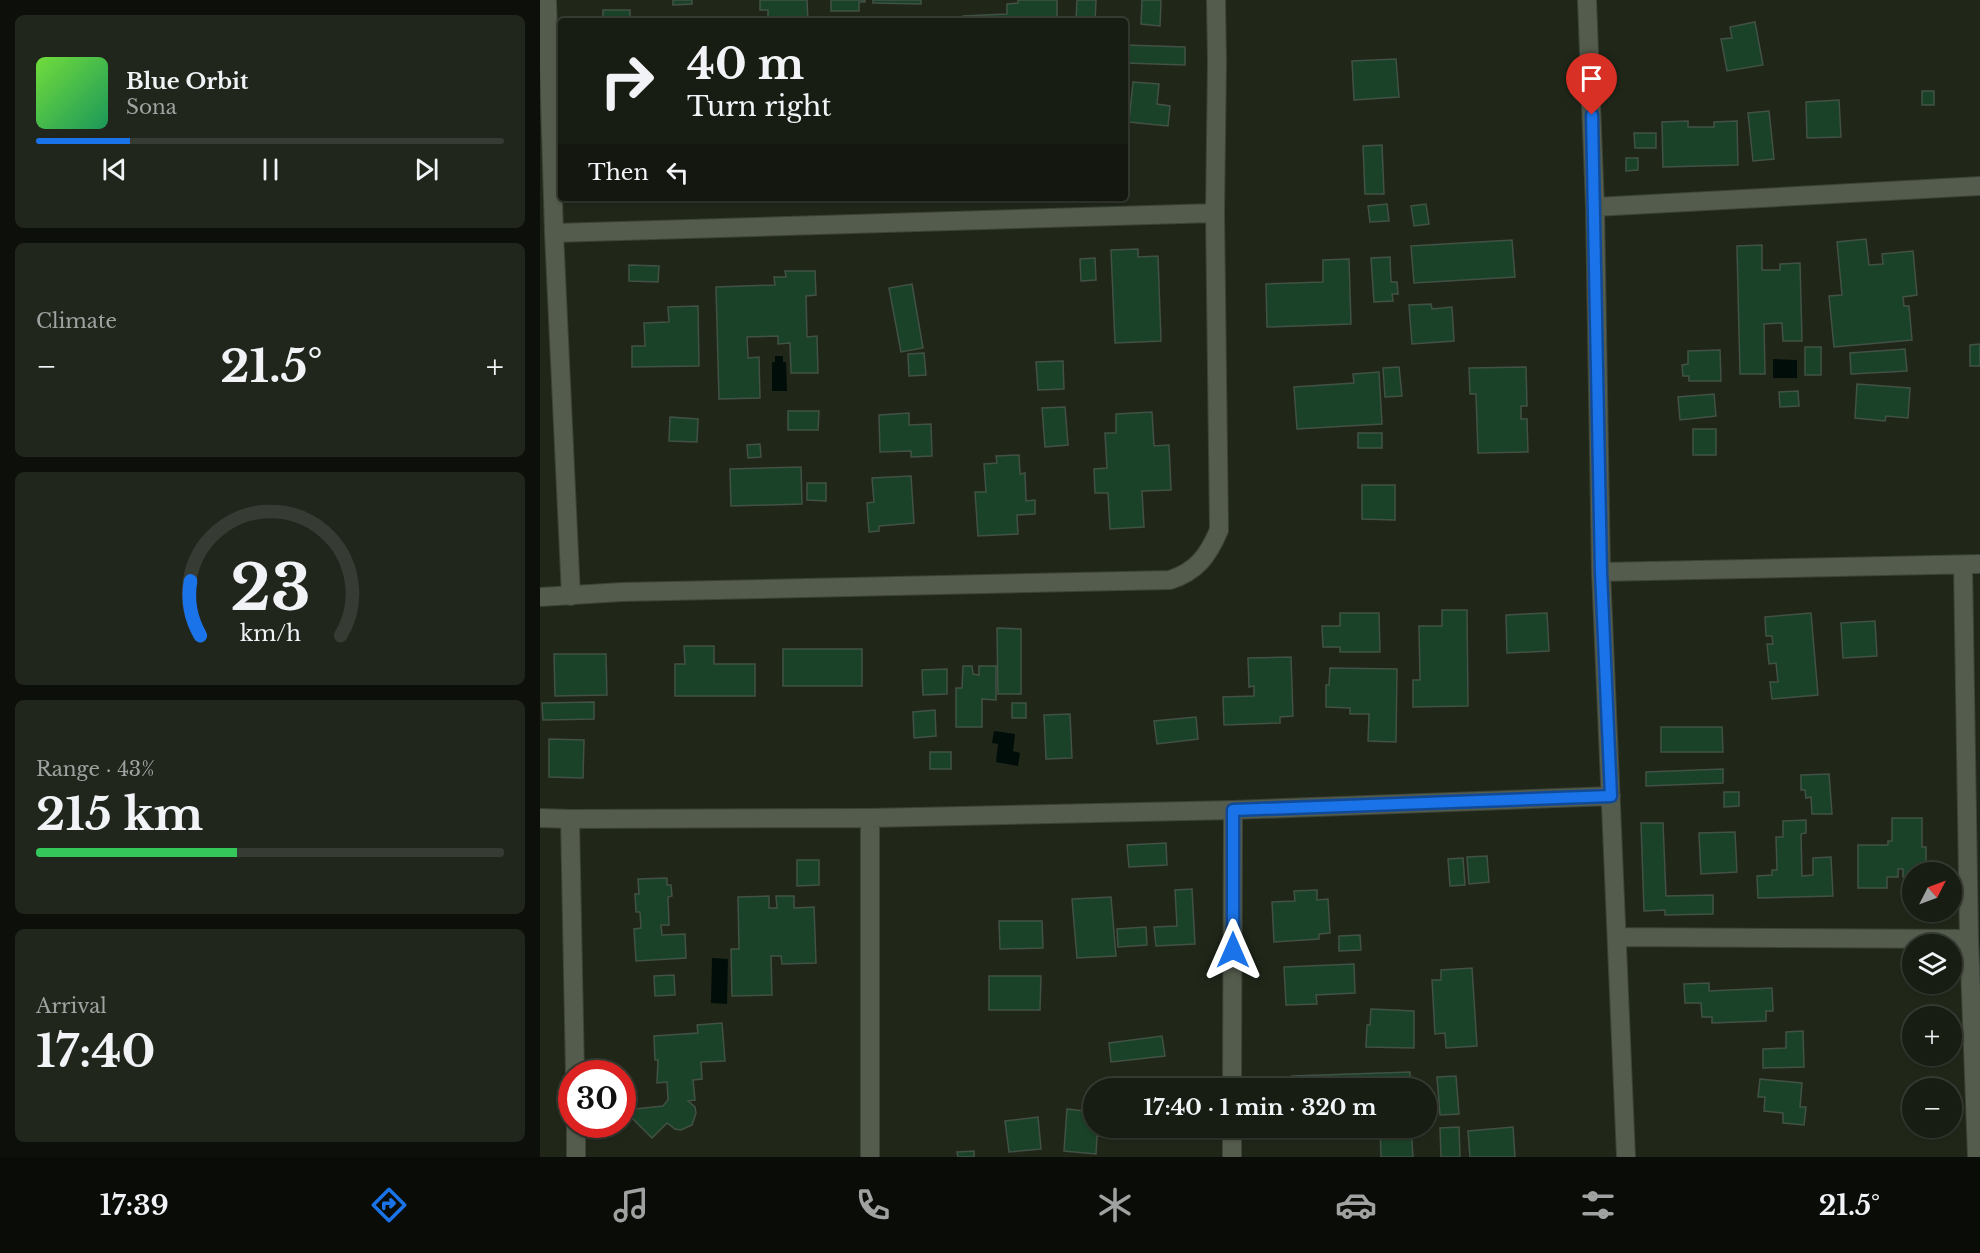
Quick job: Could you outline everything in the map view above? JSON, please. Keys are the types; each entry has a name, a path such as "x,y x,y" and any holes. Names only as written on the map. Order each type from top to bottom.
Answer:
{"street":[{"path":"547,0 554,233 571,596"},
{"path":"540,597 634,592 1170,580 1187,574 1200,563 1212,548 1219,530 1215,213 1216,0"},
{"path":"1587,0 1595,207 1601,572 1626,1157"},
{"path":"1595,207 1980,186"},
{"path":"554,233 1215,213"},
{"path":"1601,572 1971,565 1969,939 1977,1157"},
{"path":"540,818 870,818 1233,810 1611,796"},
{"path":"1232,1078 1233,810"},
{"path":"870,818 870,1157"},
{"path":"570,819 575,1060"},
{"path":"1618,937 1969,939"},
{"path":"576,1138 576,1157"},
{"path":"1232,1138 1232,1157"}],"shaded area":[{"path":"775,356 783,356 783,362 786,362 787,391 772,391 772,362 775,362"},
{"path":"1773,359 1797,360 1797,378 1773,378"},
{"path":"994,731 1015,734 1013,751 1020,753 1018,766 996,762 998,744 992,743"},
{"path":"712,958 728,959 727,1004 711,1003"}],"building":[{"path":"673,0 692,0 692,4 673,5"},
{"path":"760,0 807,0 808,18 768,18 768,10 760,10"},
{"path":"831,0 865,0 865,2 859,2 859,11 831,11"},
{"path":"873,0 921,0 921,4 873,3"},
{"path":"1018,0 1057,0 1057,18 963,18 963,16 1007,14 1007,4 1018,3"},
{"path":"1077,0 1096,0 1095,18 1076,18"},
{"path":"1142,0 1161,0 1160,26 1141,24"},
{"path":"603,10 630,10 630,18 603,18"},
{"path":"1755,22 1763,65 1727,71 1721,39 1732,38 1730,27"},
{"path":"1128,45 1185,47 1185,65 1128,63"},
{"path":"1396,59 1399,97 1354,100 1352,61"},
{"path":"1133,82 1159,84 1157,104 1170,106 1168,126 1129,122"},
{"path":"1922,91 1934,91 1934,105 1922,105"},
{"path":"1839,100 1841,137 1807,138 1806,102"},
{"path":"1769,111 1774,159 1753,161 1748,113"},
{"path":"1688,121 1688,127 1714,127 1714,122 1737,121 1738,165 1663,167 1662,122"},
{"path":"1634,133 1656,133 1656,148 1635,148"},
{"path":"1382,145 1384,194 1365,194 1363,146"},
{"path":"1626,158 1638,158 1638,170 1626,171"},
{"path":"1387,204 1389,221 1370,222 1368,206"},
{"path":"1426,204 1429,224 1414,226 1411,206"},
{"path":"1866,239 1869,265 1883,264 1882,254 1913,251 1917,295 1903,297 1904,306 1909,306 1912,340 1834,347 1829,296 1842,295 1837,242"},
{"path":"1512,240 1515,277 1414,283 1411,246"},
{"path":"1762,245 1762,270 1780,270 1780,264 1800,263 1802,341 1783,341 1782,323 1764,324 1765,374 1740,374 1737,246"},
{"path":"1138,249 1138,257 1158,256 1161,341 1115,343 1111,250"},
{"path":"1390,257 1391,282 1397,282 1398,294 1392,294 1393,301 1374,302 1371,258"},
{"path":"1095,258 1096,280 1081,281 1080,259"},
{"path":"1349,259 1351,324 1267,327 1266,284 1323,282 1323,260"},
{"path":"629,265 659,266 658,282 629,281"},
{"path":"785,271 815,271 816,295 806,296 807,337 817,336 818,373 791,373 790,343 778,344 778,336 747,337 748,358 759,357 760,398 719,399 716,287 775,285 774,277 786,277"},
{"path":"912,284 923,348 901,352 889,288"},
{"path":"1431,304 1432,309 1452,307 1454,341 1412,344 1409,305"},
{"path":"698,306 699,366 632,367 632,346 645,346 644,323 669,322 668,307"},
{"path":"1980,344 1980,366 1970,366 1970,345"},
{"path":"1805,347 1821,347 1821,375 1805,375"},
{"path":"1905,349 1907,371 1851,374 1850,353"},
{"path":"1720,350 1721,381 1689,381 1689,376 1683,376 1682,365 1688,364 1688,351"},
{"path":"924,353 926,375 909,376 908,354"},
{"path":"1063,361 1064,389 1038,390 1036,362"},
{"path":"1399,367 1402,396 1385,397 1383,368"},
{"path":"1526,367 1527,406 1521,406 1521,419 1527,419 1528,452 1478,453 1476,394 1470,394 1469,368"},
{"path":"1379,372 1382,424 1297,429 1294,387 1354,383 1353,374"},
{"path":"1857,384 1910,388 1908,418 1886,416 1885,421 1855,418"},
{"path":"1798,391 1799,406 1780,407 1779,392"},
{"path":"1714,394 1716,416 1680,420 1678,397"},
{"path":"1065,407 1068,445 1045,447 1042,408"},
{"path":"788,411 819,411 818,430 788,430"},
{"path":"1152,412 1154,446 1169,445 1171,490 1142,491 1144,527 1110,529 1108,493 1095,493 1094,469 1107,468 1105,433 1116,433 1116,414"},
{"path":"909,413 909,425 931,424 932,456 911,457 911,451 880,452 879,415"},
{"path":"670,417 698,419 697,442 669,441"},
{"path":"1693,429 1716,429 1716,455 1693,455"},
{"path":"1358,433 1382,433 1382,448 1358,448"},
{"path":"760,444 761,457 748,458 747,445"},
{"path":"1019,455 1020,474 1025,473 1026,501 1035,500 1035,514 1017,515 1018,534 978,536 975,492 986,492 984,464 997,463 996,456"},
{"path":"801,467 802,504 731,506 730,469"},
{"path":"911,476 914,523 879,526 879,531 869,532 867,503 874,502 872,478"},
{"path":"807,483 826,483 826,501 807,500"},
{"path":"1362,485 1395,485 1395,520 1362,519"},
{"path":"1442,610 1467,610 1468,706 1413,707 1413,680 1420,680 1419,626 1442,626"},
{"path":"1340,613 1379,613 1380,652 1340,652 1340,647 1323,647 1322,626 1340,626"},
{"path":"1547,613 1549,651 1507,653 1506,615"},
{"path":"1811,613 1818,695 1772,699 1770,682 1778,682 1776,663 1769,664 1767,644 1773,644 1772,636 1766,636 1765,617"},
{"path":"1875,621 1877,656 1843,658 1841,623"},
{"path":"997,628 1021,629 1021,694 998,694"},
{"path":"684,646 714,646 714,664 755,664 755,696 675,696 675,664 685,664"},
{"path":"783,649 862,649 862,686 783,686"},
{"path":"554,654 606,654 607,695 555,696"},
{"path":"1291,657 1293,716 1280,717 1280,723 1224,725 1223,697 1254,696 1254,686 1249,687 1248,658"},
{"path":"963,666 972,666 973,674 979,675 979,666 996,666 996,700 982,699 982,727 956,727 956,688 962,688"},
{"path":"1330,668 1397,669 1396,742 1368,741 1369,714 1350,714 1350,708 1326,707 1326,685 1329,685"},
{"path":"947,669 947,694 923,695 922,670"},
{"path":"594,702 594,719 543,720 542,703"},
{"path":"1012,703 1026,703 1026,718 1012,718"},
{"path":"935,710 936,736 914,738 913,712"},
{"path":"1070,714 1072,758 1046,759 1044,715"},
{"path":"1196,717 1198,739 1157,744 1154,721"},
{"path":"1661,727 1722,727 1723,752 1661,752"},
{"path":"549,739 584,740 583,778 549,777"},
{"path":"930,752 951,752 951,769 930,769"},
{"path":"1723,769 1723,783 1646,786 1646,772"},
{"path":"1829,774 1832,814 1812,814 1811,797 1806,798 1805,790 1801,790 1801,775"},
{"path":"1724,792 1739,792 1739,806 1724,807"},
{"path":"1892,818 1922,818 1922,847 1926,847 1926,862 1902,862 1902,869 1898,869 1898,877 1887,877 1887,888 1858,888 1858,845 1888,845 1888,841 1892,841"},
{"path":"1806,820 1806,833 1801,834 1802,876 1813,875 1813,858 1831,857 1833,896 1758,898 1757,876 1772,875 1772,870 1777,870 1776,837 1783,837 1783,821"},
{"path":"1641,823 1663,823 1666,896 1713,895 1713,914 1665,915 1665,910 1644,911"},
{"path":"1735,832 1737,872 1701,874 1699,833"},
{"path":"1166,843 1167,865 1129,867 1127,845"},
{"path":"1487,856 1489,882 1469,884 1467,857"},
{"path":"1463,858 1465,885 1450,886 1448,859"},
{"path":"797,860 819,860 819,885 797,886"},
{"path":"667,878 667,885 671,885 672,896 668,897 669,925 661,925 662,935 685,934 686,958 636,961 634,929 641,928 640,912 636,912 635,894 639,894 638,879"},
{"path":"1192,889 1195,944 1156,946 1154,927 1177,926 1175,890"},
{"path":"1317,890 1317,900 1328,899 1330,933 1319,934 1319,939 1274,942 1272,902 1295,901 1294,891"},
{"path":"769,896 769,908 777,908 776,896 794,896 794,908 814,907 816,963 782,964 781,956 771,956 772,995 732,996 731,949 739,949 738,897"},
{"path":"1111,897 1116,956 1077,958 1072,899"},
{"path":"999,921 1042,921 1043,948 1000,949"},
{"path":"1146,927 1147,945 1118,947 1117,929"},
{"path":"1360,935 1361,950 1339,951 1339,936"},
{"path":"1354,964 1355,993 1316,995 1317,1004 1286,1005 1284,967"},
{"path":"1472,968 1477,1046 1446,1048 1445,1033 1435,1034 1432,980 1441,980 1441,970"},
{"path":"674,975 675,995 655,996 654,976"},
{"path":"989,976 1041,976 1040,1010 989,1010"},
{"path":"1709,983 1709,991 1772,988 1773,1011 1766,1011 1766,1021 1712,1023 1712,1017 1702,1017 1701,1003 1685,1003 1684,984"},
{"path":"1371,1009 1414,1011 1414,1048 1366,1047 1367,1025 1370,1025"},
{"path":"722,1023 725,1061 701,1062 702,1079 693,1080 695,1100 688,1101 695,1107 696,1113 692,1125 681,1130 667,1123 652,1138 636,1122 636,1109 663,1106 668,1100 667,1082 657,1083 658,1060 655,1060 654,1036 698,1033 697,1025"},
{"path":"1803,1031 1804,1067 1763,1068 1763,1049 1786,1048 1786,1032"},
{"path":"1162,1036 1165,1056 1111,1062 1109,1043"},
{"path":"1410,1072 1410,1078 1292,1078 1292,1076"},
{"path":"1456,1076 1459,1114 1440,1115 1437,1077"},
{"path":"1760,1079 1802,1083 1800,1107 1806,1107 1804,1125 1783,1123 1783,1113 1764,1111 1765,1097 1758,1097"},
{"path":"1067,1109 1083,1111 1083,1138 1097,1138 1096,1154 1064,1151"},
{"path":"1038,1117 1041,1149 1009,1152 1005,1121"},
{"path":"1459,1127 1460,1157 1441,1157 1440,1128"},
{"path":"1513,1127 1515,1157 1470,1157 1468,1131"},
{"path":"1380,1138 1412,1138 1413,1157 1381,1157"},
{"path":"974,1151 974,1157 958,1157 957,1152"}],"route":[{"path":"1233,950 1233,810 1611,796 1601,572 1592,115"}]}
